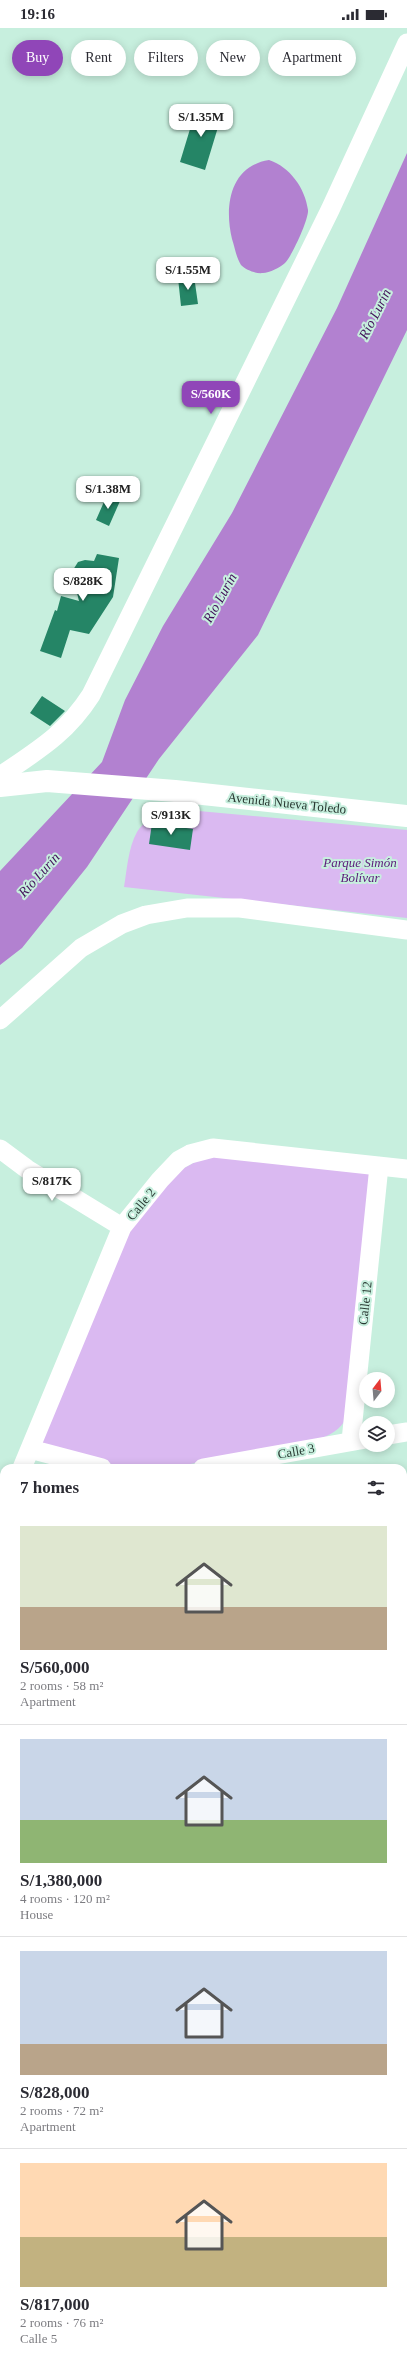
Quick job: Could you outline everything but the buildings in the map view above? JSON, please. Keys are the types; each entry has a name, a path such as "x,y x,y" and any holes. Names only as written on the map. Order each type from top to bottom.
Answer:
{"main road":[{"name":"Avenida Nueva Toledo","path":"0,786 47,781 175,791 407,816"}],"street":[{"path":"0,776 58,736 77,716 91,695 330,210 407,44"},
{"path":"0,1020 80,948 122,924 146,914 187,908 240,908 407,930"},
{"name":"Calle 2","path":"24,1464 122,1227 179,1160 199,1150 213,1148 407,1168"},
{"path":"0,1149 27,1169 122,1227"},
{"name":"Calle 12","path":"361,1416 379,1166"},
{"path":"395,1434 407,1432"},
{"name":"Calle 3","path":"250,1464 274,1462 359,1440"},
{"path":"30,1449 87,1464"}],"green space":[{"name":"Parque Simón Bolívar","path":"166,808 407,830 407,918 124,887 130,852 137,832 146,822"},
{"path":"210,1154 371,1171 347,1417 334,1432 316,1440 190,1464 111,1464 36,1447 131,1228 171,1175"}],"water":[{"name":"Río Lurín","path":"407,153 407,330 258,635 159,759 87,867 22,948 0,965 0,871 102,762 125,700 163,626 232,513 337,308"},
{"path":"269,160 277,163 290,173 300,186 304,194 308,215 296,246 285,263 275,270 260,273 248,270 239,262 232,239 230,226 230,201 233,189 238,179 246,170 256,164"}]}
